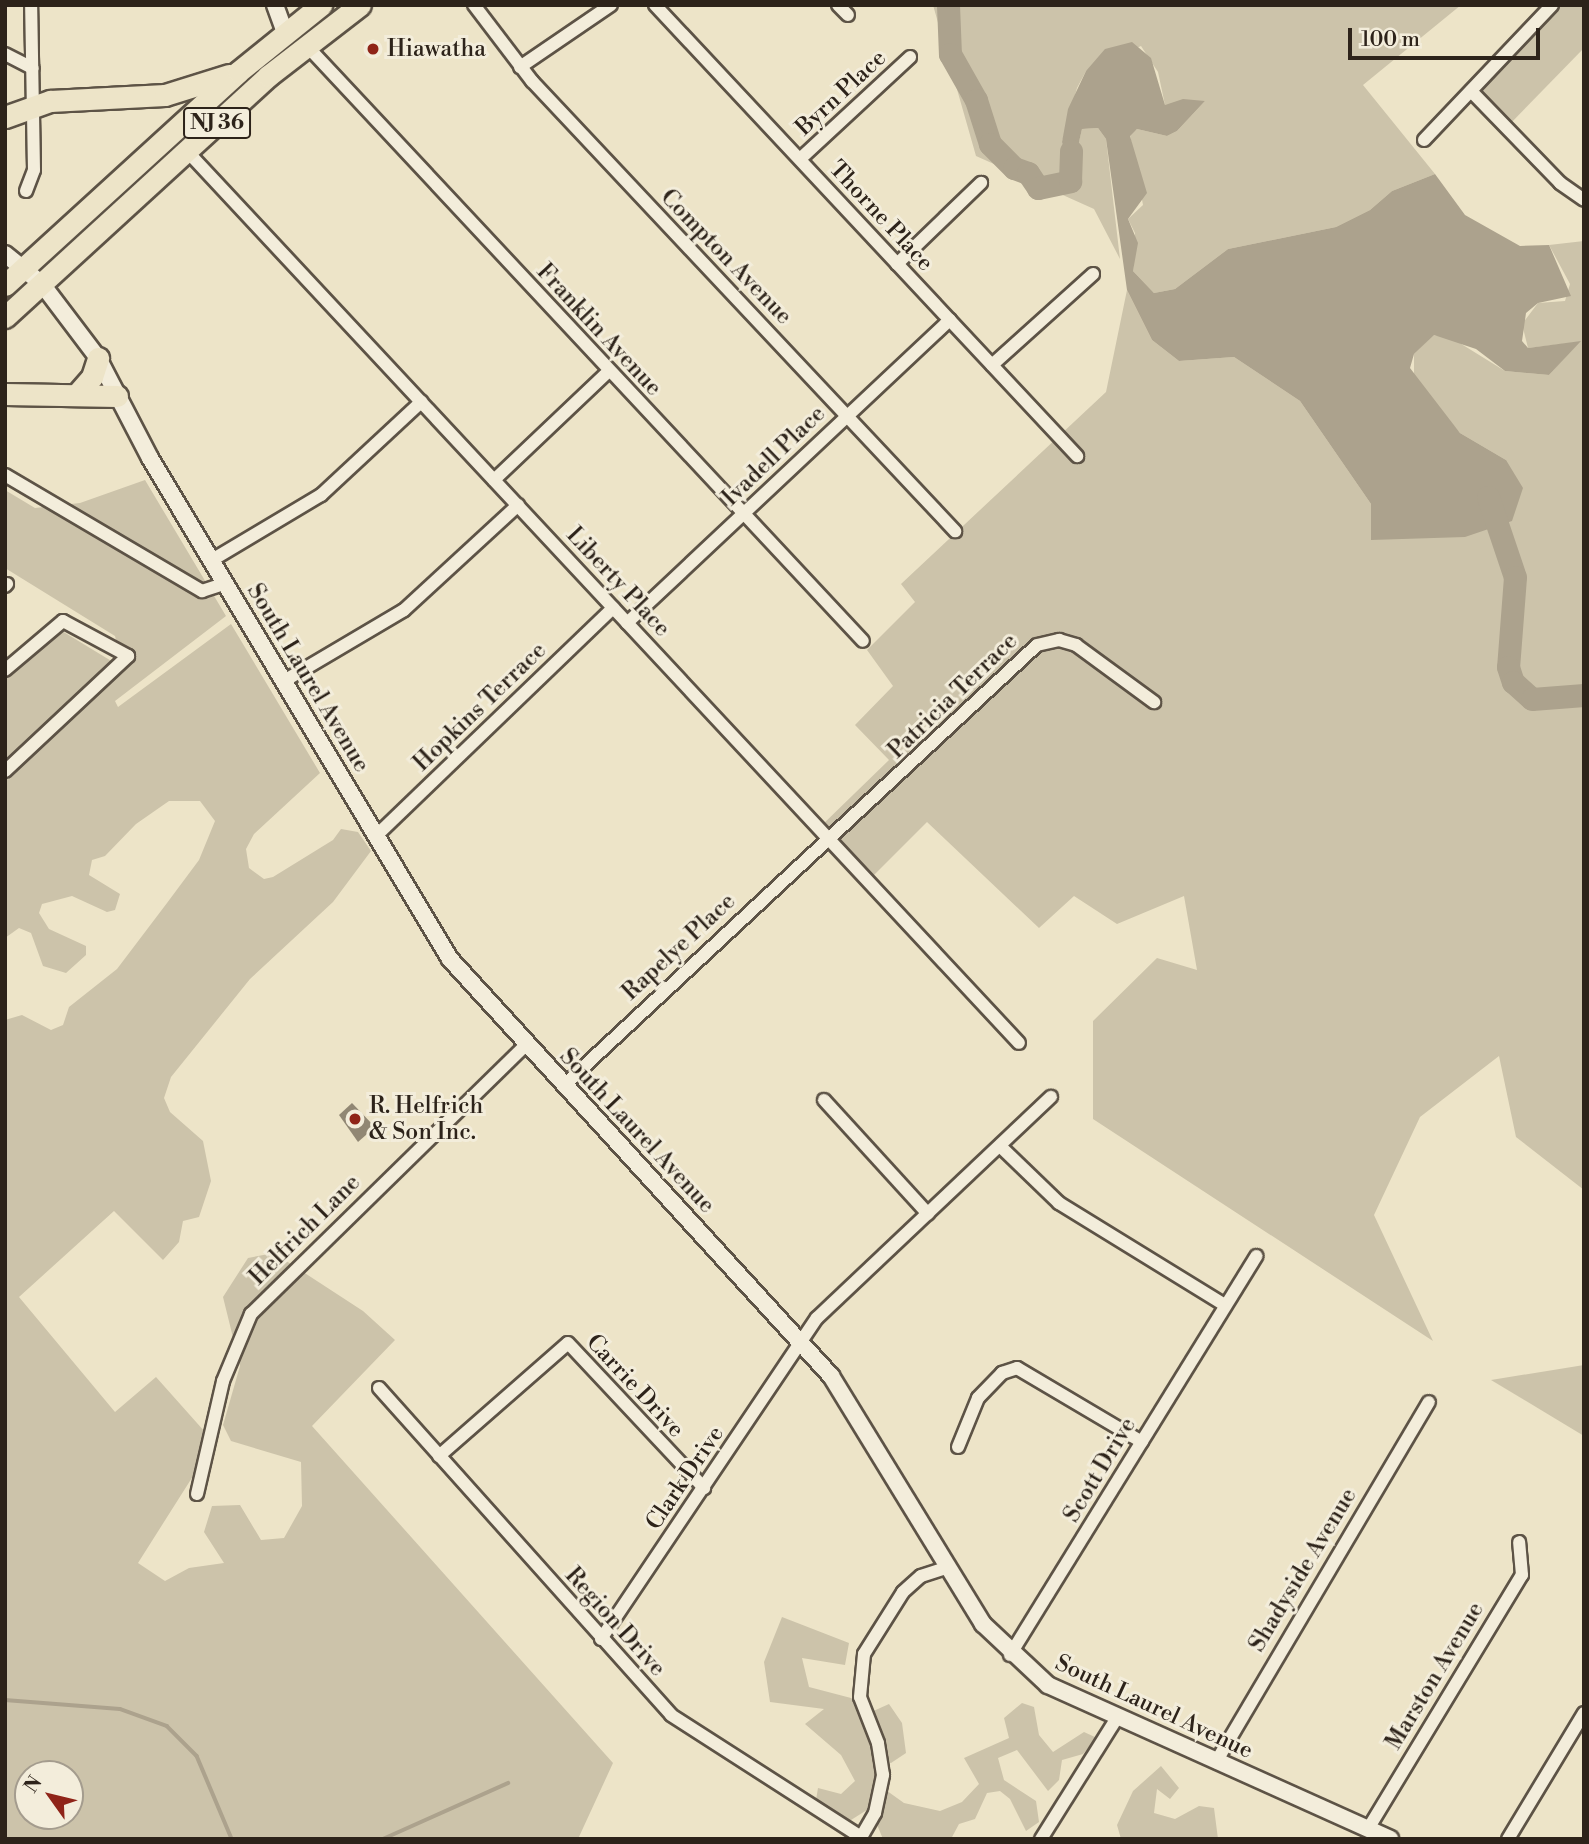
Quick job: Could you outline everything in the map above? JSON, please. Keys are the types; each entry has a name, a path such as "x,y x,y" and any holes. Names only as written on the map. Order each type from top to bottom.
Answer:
{"highway":[{"name":"NJ 36","path":"5,285 237,72 321,5"},
{"name":"NJ 36","path":"5,317 186,150 307,46 360,5"},
{"path":"5,117 34,106 165,95 237,72"},
{"path":"79,392 93,377 98,358"},
{"path":"5,394 79,392 117,396"}],"street":[{"path":"26,191 34,170 32,5"},
{"path":"275,5 285,33"},
{"name":"Compton Avenue","path":"474,5 520,67 955,531"},
{"path":"520,67 611,5"},
{"name":"Thorne Place","path":"655,5 1077,456"},
{"path":"838,5 848,15"},
{"path":"1424,140 1552,5"},
{"name":"Franklin Avenue","path":"307,46 863,640"},
{"path":"5,54 33,68"},
{"name":"Byrn Place","path":"800,159 910,57"},
{"path":"1471,91 1560,183 1584,200"},
{"name":"Liberty Place","path":"186,150 628,623 826,841 1019,1043"},
{"path":"897,264 981,183"},
{"name":"South Laurel Avenue","path":"5,254 24,267 41,284 98,358 117,396 212,560 450,959 563,1086 802,1340 846,1398 946,1568 1010,1655 1048,1685 1390,1839"},
{"path":"992,365 1093,274"},
{"name":"Ivadell Place","path":"628,623 950,320"},
{"path":"494,480 609,371"},
{"path":"212,560 321,495 421,402"},
{"path":"5,475 202,591 226,583"},
{"path":"284,681 404,610 518,505"},
{"name":"Hopkins Terrace","path":"376,836 613,608"},
{"path":"5,670 57,623 70,623 126,652 128,660 5,771"},
{"name":"Patricia Terrace","path":"826,841 931,749 1037,645 1059,640 1076,645 1154,702"},
{"name":"Rapelye Place","path":"563,1086 826,841"},
{"name":"Helfrich Lane","path":"197,1494 223,1381 251,1314 526,1045"},
{"path":"802,1340 817,1318 1051,1097"},
{"path":"824,1100 928,1214"},
{"path":"1000,1146 1059,1203 1225,1305"},
{"name":"Scott Drive","path":"1010,1655 1256,1256"},
{"name":"Clark Drive","path":"601,1639 802,1340"},
{"name":"Carrie Drive","path":"439,1457 568,1343 705,1488"},
{"path":"958,1447 978,1398 1002,1373 1017,1368 1142,1442"},
{"name":"Region Drive","path":"379,1388 601,1639 681,1723 860,1838"},
{"name":"Shadyside Avenue","path":"1216,1762 1429,1402"},
{"name":"Marston Avenue","path":"1368,1829 1522,1575 1519,1542"},
{"path":"860,1838 875,1813 883,1775 878,1743 860,1696 864,1654 903,1592 921,1576 946,1568"},
{"path":"1508,1839 1584,1713"},
{"path":"1041,1839 1117,1718"}],"shaded area":[{"path":"933,5 1461,5 1363,85 1435,174 1392,191 1370,210 1336,227 1228,249 1175,289 1154,293 1133,271 1135,233 1128,219 1143,205 1130,135 1137,129 1167,136 1177,131 1205,101 1165,105 1158,72 1141,46 1086,71 1077,88 1062,142 1070,178 1082,129 1098,128 1106,139 1120,259 1094,209 976,156"},
{"path":"1553,5 1584,5 1584,48 1508,126 1472,93"},
{"path":"1132,42 1151,58 1165,105 1183,99 1205,101 1177,131 1167,136 1137,129 1130,136 1147,193 1128,219 1138,243 1133,271 1154,293 1175,289 1228,249 1336,227 1370,210 1392,191 1435,174 1465,215 1520,246 1549,245 1571,296 1538,303 1526,313 1522,341 1528,348 1581,341 1549,375 1505,371 1476,349 1434,335 1414,354 1410,368 1460,433 1506,460 1523,488 1512,521 1465,537 1371,540 1371,504 1300,401 1234,357 1179,361 1152,340 1127,290 1106,139 1098,128 1082,129 1070,181 1062,142 1068,109 1086,71 1105,49"},
{"path":"1584,241 1584,1190 1516,1137 1499,1056 1420,1117 1374,1215 1433,1341 1093,1119 1093,1021 1157,958 1197,970 1184,896 1117,924 1074,896 1039,928 927,822 868,881 819,828 889,760 855,725 893,686 867,650 915,602 901,584 1106,392 1127,290 1152,340 1179,361 1234,357 1300,401 1371,504 1506,460 1460,433 1414,379 1414,354 1433,335 1450,337 1505,371 1549,375 1579,342 1528,348 1522,324 1538,303 1565,301 1570,284 1549,245"},
{"path":"145,480 226,616 115,701 118,707 231,624 320,773 254,834 246,849 249,868 264,879 273,877 333,840 341,829 358,832 371,851 333,902 250,979 171,1077 164,1098 170,1112 203,1141 211,1181 199,1217 183,1221 179,1242 163,1260 114,1211 19,1297 115,1412 156,1377 205,1432 195,1473 138,1563 165,1581 189,1568 224,1563 204,1532 212,1506 240,1505 261,1540 284,1538 302,1506 301,1462 231,1441 223,1425 240,1366 223,1297 248,1258 274,1253 363,1311 395,1340 312,1426 613,1763 578,1839 5,1839 5,1020 22,1015 51,1030 63,1025 69,1007 117,969 167,903 199,860 215,821 200,801 169,801 136,824 105,856 92,860 89,875 120,894 115,910 107,912 72,896 42,904 39,913 49,929 86,946 86,955 66,973 43,966 31,933 19,928 5,938 5,774 121,661 115,636 5,568 5,490 35,508 80,503"},
{"path":"62,631 113,662 5,762 5,680"},
{"path":"1584,1365 1584,1436 1491,1380"},
{"path":"782,1617 849,1643 845,1665 802,1658 809,1687 851,1698 869,1713 889,1704 902,1723 906,1753 891,1763 872,1758 876,1783 904,1803 940,1811 962,1802 979,1784 964,1758 1009,1738 1004,1718 1022,1703 1034,1707 1039,1735 1053,1752 1084,1732 1097,1738 1083,1754 1062,1760 1059,1780 1048,1791 1017,1750 998,1758 1004,1780 1036,1801 1039,1822 1026,1831 1010,1799 1000,1791 987,1793 975,1819 959,1824 951,1839 883,1839 870,1808 851,1820 834,1818 816,1800 818,1788 841,1794 855,1781 841,1755 805,1724 824,1709 770,1702 764,1662"},
{"path":"1161,1766 1179,1788 1170,1799 1157,1789 1154,1813 1175,1819 1199,1806 1214,1808 1218,1839 1121,1839 1117,1825 1133,1791"}],"building":[{"name":"R. Helfrich & Son Inc.","path":"352,1103 375,1127 358,1142 339,1115"}],"waterway":[{"path":"948,5 950,54 976,100 990,144 1014,168 1028,173 1038,188 1070,181 1071,151"},
{"path":"1488,497 1515,577 1508,667 1513,682 1532,699 1584,695"},
{"path":"5,1700 120,1709 167,1726 197,1756 232,1839"},
{"path":"383,1839 508,1783"}],"place":[{"name":"Hiawatha","path":"373,49"},
{"name":"R. Helfrich & Son Inc.","path":"355,1119"}]}
